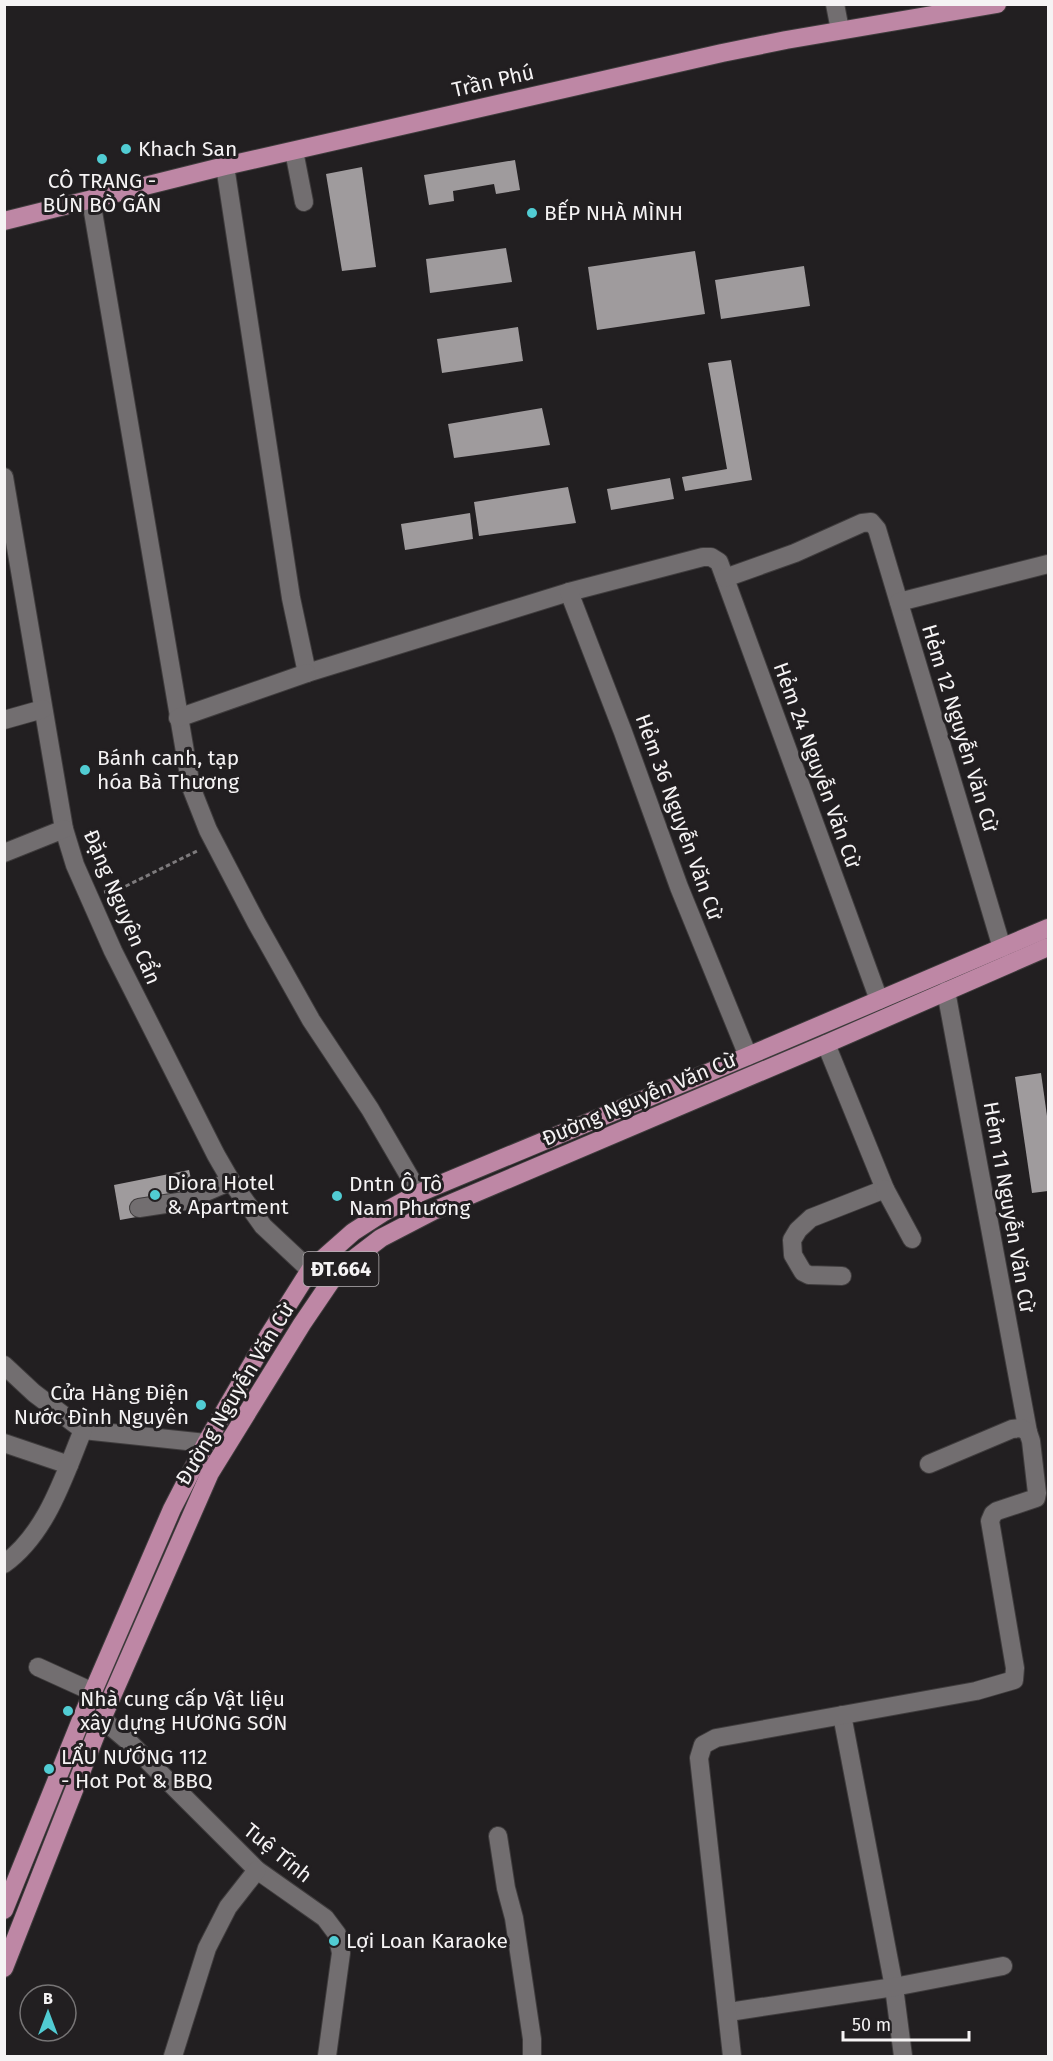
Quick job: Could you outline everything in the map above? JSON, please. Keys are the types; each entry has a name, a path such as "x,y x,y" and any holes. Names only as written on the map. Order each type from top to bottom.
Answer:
{"main road":[{"name":"Trần Phú","path":"4,221 225,166 722,53 840,30 997,4"},
{"name":"Đường Nguyễn Văn Cừ","path":"4,1968 102,1719 210,1473 302,1324 338,1271 381,1238 433,1211 826,1044 943,983 1002,948 1048,928"},
{"name":"Đường Nguyễn Văn Cừ","path":"4,1910 85,1710 172,1509 206,1443 267,1338 310,1270 353,1232 419,1193 879,1000 943,983 1048,947"},
{"path":"531,1146 540,1165"},
{"path":"85,1710 102,1719"}],"street":[{"path":"835,4 840,30"},
{"path":"294,151 304,202"},
{"path":"225,166 291,598 307,674"},
{"path":"91,200 191,787 215,842 256,922 311,1020 370,1109 419,1193"},
{"name":"Đặng Nguyên Cẩn","path":"4,477 64,829 75,865 113,951 231,1181 263,1226 310,1270"},
{"name":"Hẻm 12 Nguyễn Văn Cừ","path":"725,578 795,553 862,524 871,522 877,529 1002,948"},
{"name":"Hẻm 24 Nguyễn Văn Cừ","path":"569,592 703,557 711,557 719,562 879,1000"},
{"path":"899,602 926,597 991,577 1048,564"},
{"path":"178,718 307,674 569,592"},
{"name":"Hẻm 36 Nguyễn Văn Cừ","path":"569,592 679,887 748,1056"},
{"path":"4,720 43,709"},
{"path":"4,853 64,829"},
{"name":"Hẻm 11 Nguyễn Văn Cừ","path":"842,1715 976,1690 1014,1680 1015,1668 990,1521 993,1514 998,1511 1036,1498 1037,1493 1031,1441 943,983"},
{"path":"826,1044 885,1189 912,1239"},
{"path":"139,1208 185,1201 231,1181"},
{"path":"842,1276 809,1275 803,1272 793,1255 792,1240 798,1230 811,1218 885,1189"},
{"path":"4,1365 34,1393 83,1430 206,1443"},
{"path":"929,1464 1012,1429 1021,1428 1028,1432"},
{"path":"4,1564 27,1542 45,1517 83,1430"},
{"path":"4,1443 69,1465"},
{"path":"38,1667 93,1692"},
{"path":"732,2056 729,2012 699,1758 703,1745 716,1738 842,1715 894,1987 903,2056"},
{"name":"Tuệ Tĩnh","path":"102,1719 128,1741 257,1870 325,1918 337,1934 341,1953 327,2056"},
{"path":"498,1836 506,1888 514,1918 532,2039 532,2056"},
{"path":"173,2056 207,1948 228,1907 257,1870"},
{"path":"729,2012 894,1987 1003,1966"}],"path":[{"path":"88,893 120,889 215,842"}],"building":[{"path":"515,160 520,190 496,194 494,184 453,191 454,201 429,205 424,175"},
{"path":"362,167 376,267 342,271 326,174"},
{"path":"506,248 512,282 430,293 426,259"},
{"path":"695,251 705,314 597,330 588,267"},
{"path":"804,266 810,306 721,319 715,280"},
{"path":"518,327 523,361 442,373 437,339"},
{"path":"731,360 752,480 685,491 682,477 727,469 708,363"},
{"path":"542,408 550,445 454,458 448,424"},
{"path":"670,478 674,499 611,510 607,489"},
{"path":"568,487 576,523 479,536 474,502"},
{"path":"470,513 473,539 405,550 401,524"},
{"path":"1041,1073 1048,1123 1048,1191 1032,1193 1015,1077"},
{"name":"Diora Hotel & Apartment","path":"189,1170 197,1206 120,1220 114,1185"}],"place":[{"name":"Khach San","path":"126,149"},
{"name":"CÔ TRANG - BÚN BÒ GÂN","path":"102,159"},
{"name":"BẾP NHÀ MÌNH","path":"532,213"},
{"name":"Bánh canh, tạp hóa Bà Thương","path":"85,770"},
{"name":"Diora Hotel & Apartment","path":"155,1195"},
{"name":"Dntn Ô Tô Nam Phương","path":"337,1196"},
{"name":"Cửa Hàng Điện Nước Đình Nguyên","path":"201,1405"},
{"name":"Nhà cung cấp Vật liệu xây dựng HƯƠNG SƠN","path":"68,1711"},
{"name":"LẨU NƯỚNG 112 - Hot Pot & BBQ","path":"49,1769"},
{"name":"Lợi Loan Karaoke","path":"334,1941"}]}
